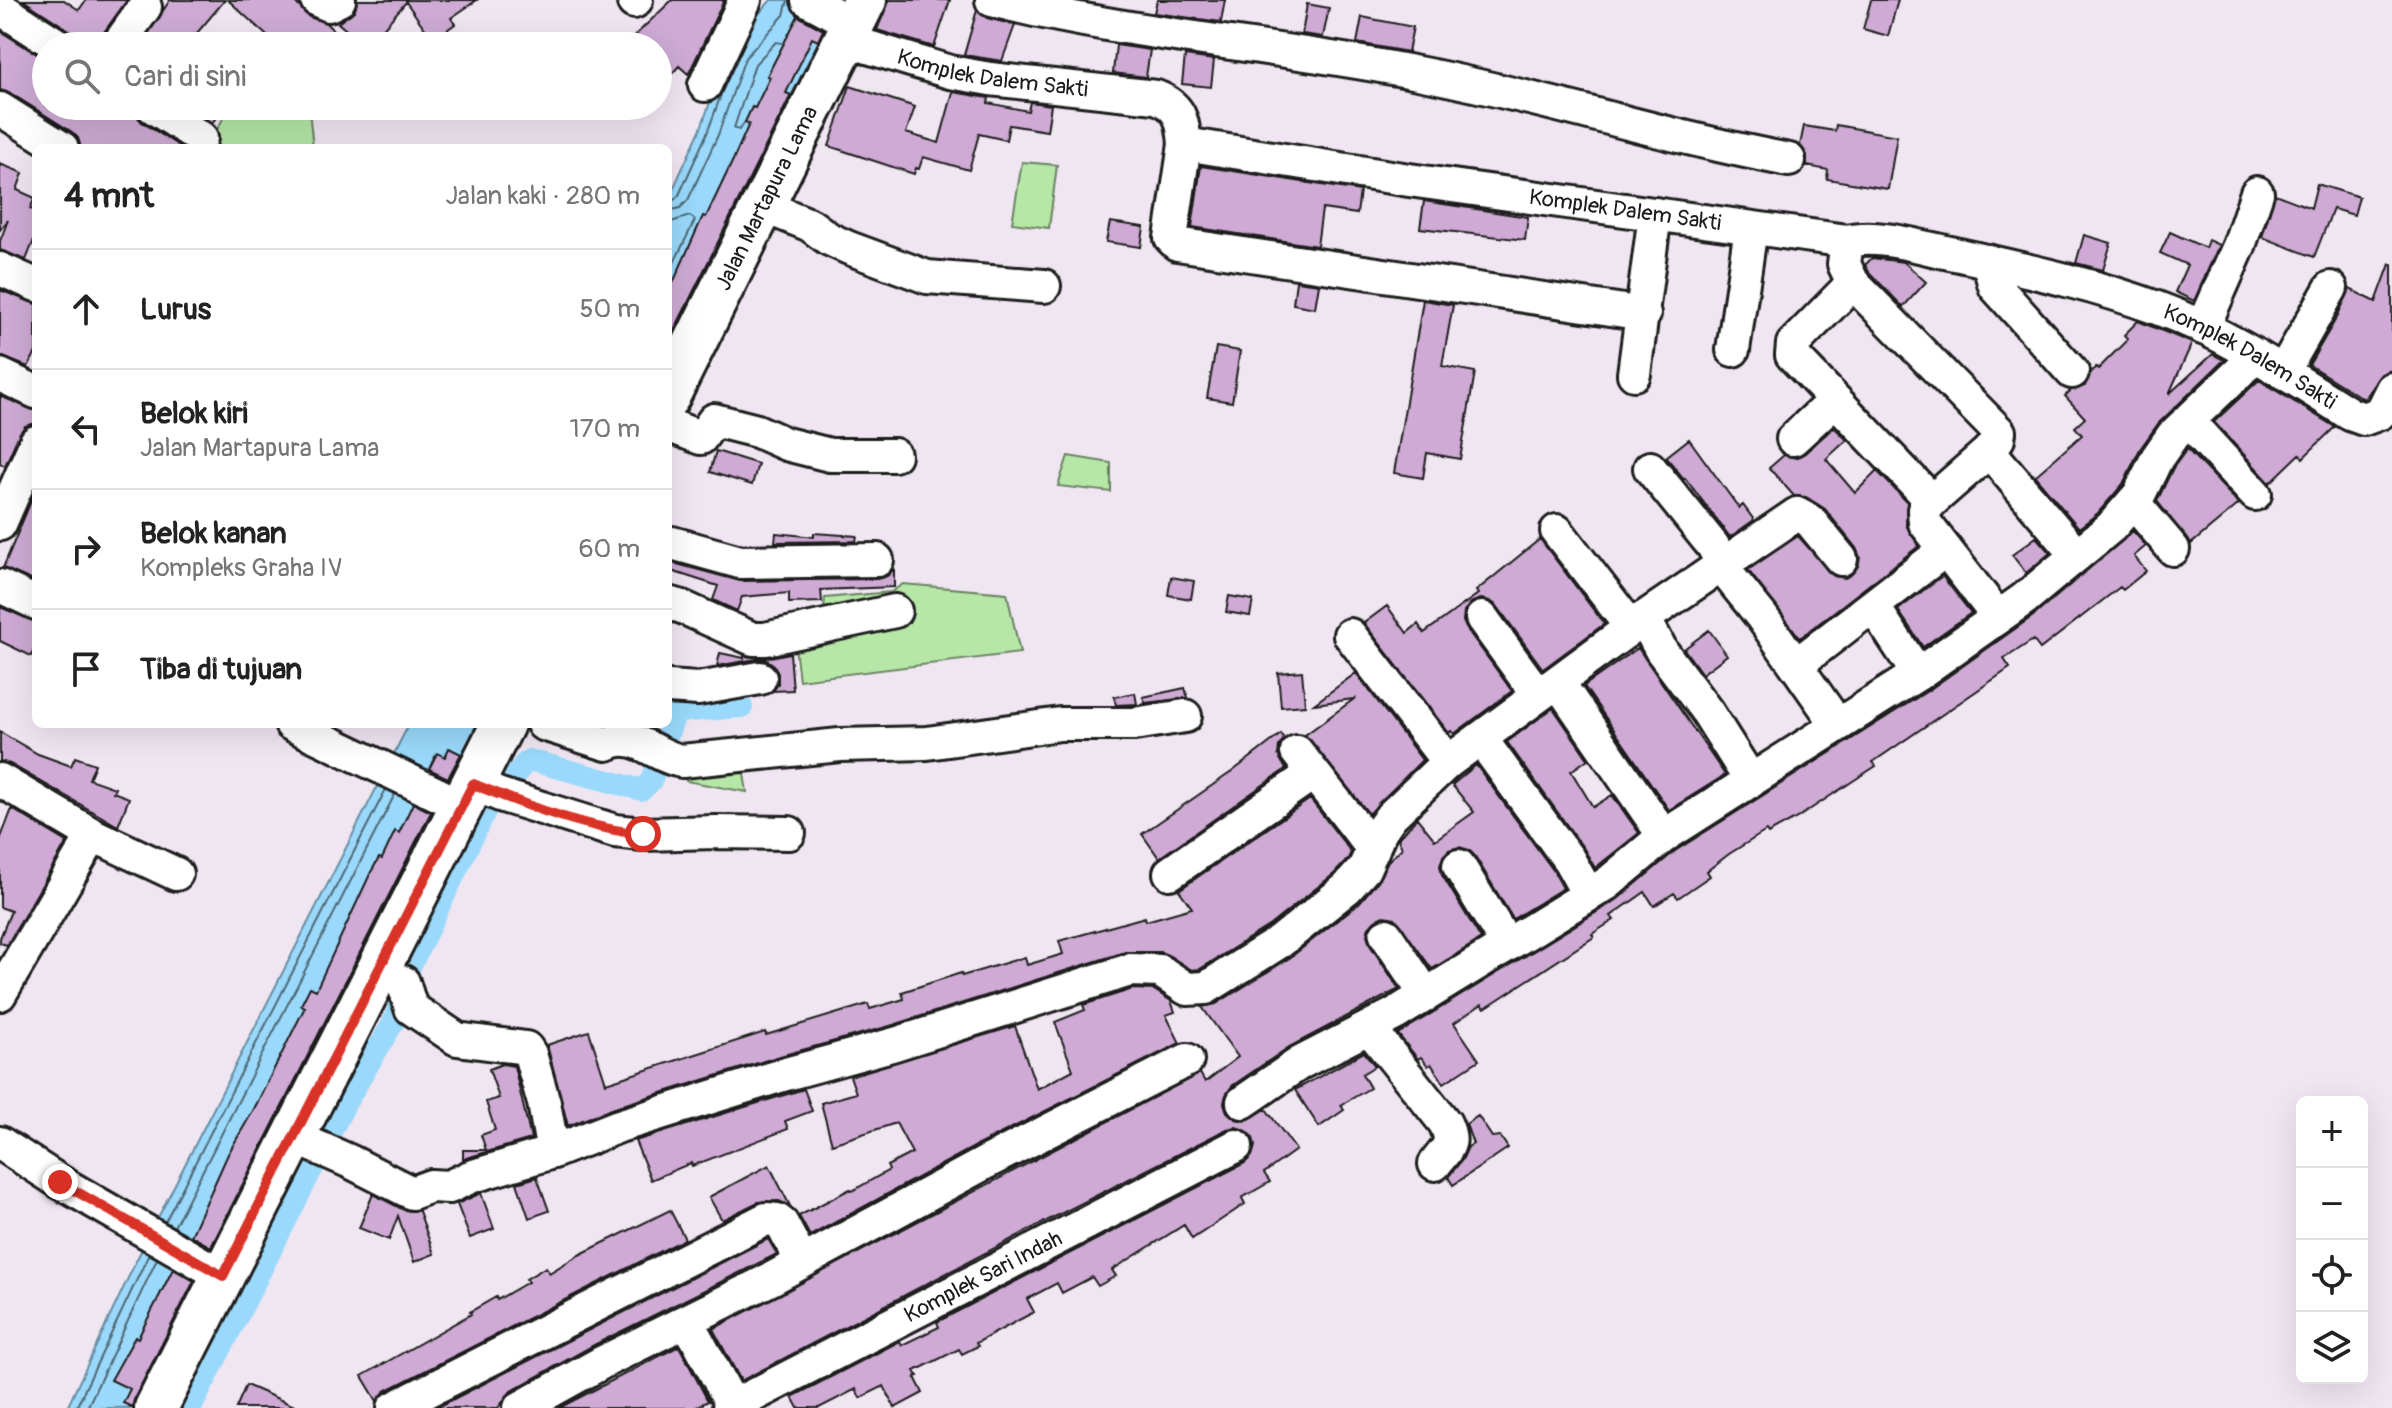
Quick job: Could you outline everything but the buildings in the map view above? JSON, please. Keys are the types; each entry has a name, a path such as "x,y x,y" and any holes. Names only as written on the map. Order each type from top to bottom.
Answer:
{"main road":[{"name":"Jalan Martapura Lama","path":"672,389 851,20"},
{"path":"156,1408 218,1273 312,1145 475,795 501,728"}],"street":[{"path":"317,0 329,5 339,0"},
{"path":"705,85 745,0"},
{"name":"Komplek Dalem Sakti","path":"808,0 950,72 1156,97 1175,107 1183,121 1185,144 1409,180 1751,228 1847,241 1857,238 1909,245 1988,261 2159,308 2270,364 2350,414 2364,419 2380,413 2392,389"},
{"path":"992,0 1098,23 1419,73 1714,146 1789,160"},
{"path":"127,32 145,7"},
{"path":"0,8 37,32"},
{"path":"0,109 56,144"},
{"path":"180,120 201,138"},
{"path":"1185,144 1171,238 1177,244 1644,314"},
{"path":"2203,328 2239,246 2257,193"},
{"path":"763,206 810,225 829,239 849,248 927,277 1044,286"},
{"path":"1634,374 1655,214"},
{"path":"1733,350 1751,228"},
{"path":"1847,241 1844,264 1853,283 1999,432 1989,451 1924,510 1925,523 1998,617"},
{"path":"1988,261 1995,286 2072,372"},
{"path":"1853,283 1793,344 1792,355 1932,501"},
{"path":"1243,1102 1300,1063 1426,995 1608,883 1664,836 1918,674 1998,617 2111,527 2133,502 2164,446 2188,421 2270,364 2331,288"},
{"path":"0,375 32,390"},
{"path":"1793,439 1834,401"},
{"path":"672,427 701,438 714,420 830,455 894,455"},
{"path":"2188,421 2255,494"},
{"path":"0,524 32,451"},
{"path":"1989,451 2077,555"},
{"path":"1650,468 1713,546 1723,566 1837,724"},
{"path":"2133,502 2173,549"},
{"path":"312,1145 412,1193 431,1186 449,1187 619,1126 1130,970 1160,971 1187,989 1206,988 1281,941 1347,888 1364,869 1391,816 1448,762 1638,622 1797,514 1810,521 1841,559"},
{"path":"1557,531 1661,650 1708,713 1751,781"},
{"path":"672,543 740,562 877,560"},
{"path":"1796,665 1945,550"},
{"path":"0,586 32,601"},
{"path":"672,604 742,635 765,639 895,611"},
{"path":"1873,606 1918,674"},
{"path":"1482,618 1548,688 1664,836"},
{"path":"1350,635 1448,762"},
{"path":"672,687 698,689 760,678"},
{"path":"556,728 607,744 616,739 628,739 682,761 840,745 927,743 1060,724 1134,724 1185,716"},
{"path":"299,728 381,767 615,831 643,834 789,833"},
{"path":"1481,739 1569,860 1588,894"},
{"path":"1170,873 1305,763 1373,849"},
{"path":"5,794 176,874"},
{"path":"0,994 93,835"},
{"path":"1459,866 1507,945"},
{"path":"1386,935 1426,995"},
{"path":"392,977 411,1008 457,1039 526,1048 544,1103 553,1152"},
{"path":"1369,1028 1445,1123 1451,1136 1450,1143 1435,1164"},
{"path":"520,1408 1187,1060"},
{"path":"0,1143 60,1182 143,1227 218,1273"},
{"name":"Komplek Sari Indah","path":"731,1407 1236,1146"},
{"path":"394,1408 766,1219 782,1224 802,1262"},
{"path":"687,1321 731,1407"}],"green space":[{"path":"222,120 310,120 313,144 209,144"},
{"path":"1022,162 1057,165 1049,228 1012,223"},
{"path":"1068,456 1111,463 1111,492 1058,486"},
{"path":"903,584 1007,593 1020,653 799,680 793,630 823,621 825,598 891,592"},
{"path":"742,762 747,792 686,781 687,763"}],"water":[{"path":"771,0 839,0 672,334 672,191 701,128 729,48"},
{"path":"407,728 475,728 136,1408 67,1408 137,1259"}],"waterway":[{"path":"672,723 676,712 742,707"},
{"path":"191,1408 344,1106 393,1023 400,1003 396,986 402,972 409,969 490,801 529,760 642,790 651,781 670,728"}],"route":[{"path":"60,1182 143,1227 223,1276 473,784 615,831 643,834"}]}
